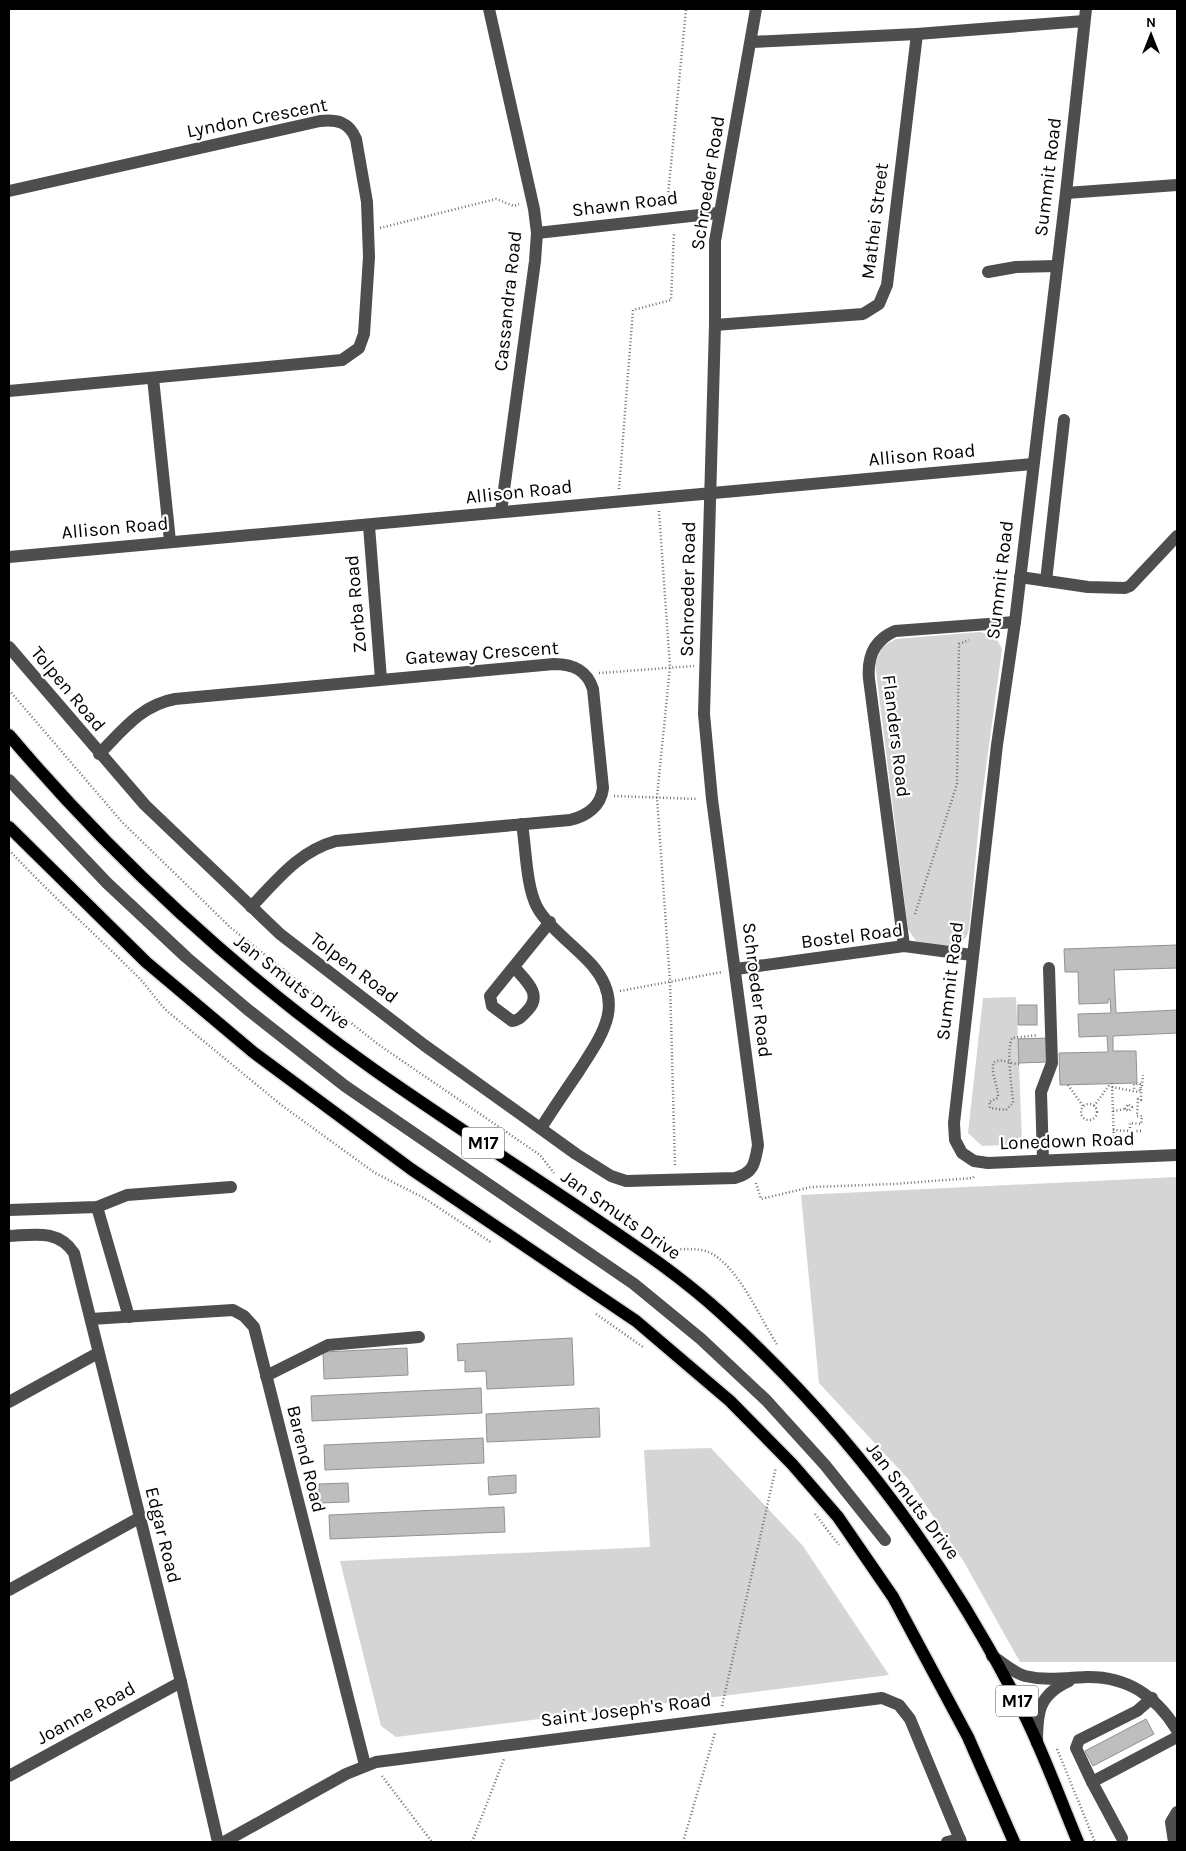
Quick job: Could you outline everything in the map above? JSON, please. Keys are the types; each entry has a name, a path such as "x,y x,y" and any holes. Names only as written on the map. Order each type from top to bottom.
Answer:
{"main road":[{"name":"Jan Smuts Drive","path":"9,735 45,777 123,856 229,958 370,1067 661,1263 719,1312 772,1362 839,1435 892,1498 940,1566 1023,1712 1078,1842"},
{"path":"9,826 146,962 253,1052 412,1169 636,1321 730,1401 779,1451 838,1517 893,1597 968,1737 1014,1842"}],"street":[{"name":"Cassandra Road","path":"489,9 534,209 537,233 534,271 501,512"},
{"name":"Schroeder Road","path":"752,1170 758,1145 712,799 705,733 705,665 715,325 715,241 718,213 756,9"},
{"path":"751,42 917,34 1085,15"},
{"name":"Summit Road","path":"962,1153 955,1140 954,1123 972,955 1015,622 1032,464 1066,193 1085,15"},
{"name":"Mathei Street","path":"715,325 863,314 879,304 887,285 917,34"},
{"name":"Lyndon Crescent","path":"9,191 320,121 337,121 352,130 356,139 367,202 369,257 364,334 359,348 354,353 333,362 9,391"},
{"path":"1066,193 1177,185"},
{"name":"Shawn Road","path":"537,233 718,213"},
{"path":"988,272 1016,267 1057,266"},
{"path":"153,378 170,541"},
{"path":"1046,581 1064,420"},
{"name":"Allison Road","path":"9,557 170,541 369,526 710,492 1032,464"},
{"name":"Zorba Road","path":"369,526 381,679"},
{"path":"1020,577 1088,587 1125,588 1130,586 1177,536"},
{"name":"Flanders Road","path":"904,946 869,679 870,656 879,642 895,631 1015,622"},
{"name":"Tolpen Road","path":"9,647 99,754 173,834 309,959 576,1154 619,1180 633,1182 735,1178 752,1170"},
{"name":"Gateway Crescent","path":"99,754 138,715 164,701 554,664 568,665 585,674"},
{"path":"251,907 296,861 323,845 336,841 570,820 583,816 597,805 602,796 603,776 593,689 585,674"},
{"path":"9,780 107,883 186,957 247,1009 346,1086 634,1284 701,1339 766,1400 825,1465 885,1540"},
{"path":"522,824 531,890 537,906 602,978 608,993 608,1019 600,1039 540,1128"},
{"path":"514,967 550,922"},
{"name":"Bostel Road","path":"736,969 904,946 972,955"},
{"path":"1043,1160 1041,1092 1052,1063 1049,968"},
{"name":"Lonedown Road","path":"962,1153 968,1158 981,1162 1177,1155"},
{"path":"9,1210 97,1207 127,1195 231,1187"},
{"path":"97,1207 129,1317"},
{"name":"Edgar Road","path":"9,1236 48,1234 64,1241 74,1253 181,1682 218,1842"},
{"name":"Barend Road","path":"91,1319 233,1310 254,1327 365,1765"},
{"path":"266,1376 328,1345 419,1337"},
{"path":"9,1402 98,1353"},
{"path":"9,1590 139,1518"},
{"path":"992,1656 1023,1675 1046,1679 1086,1677 1117,1681 1152,1698 1165,1711 1177,1730"},
{"path":"1037,1743 1037,1718 1040,1705 1057,1686 1073,1679"},
{"name":"Joanne Road","path":"9,1776 181,1682"},
{"name":"Saint Joseph's Road","path":"224,1842 365,1765 509,1744 872,1698 892,1700 904,1710 910,1719 961,1841"},
{"path":"1122,1838 1076,1748 1079,1740 1137,1711 1152,1698"},
{"path":"1092,1782 1177,1737"},
{"path":"1174,1842 1171,1822 1177,1812"},
{"path":"947,1842 961,1841"}],"path":[{"path":"618,501 633,310 671,300 670,217 686,9"},
{"path":"368,228 387,227 496,199 514,206 527,201 534,209"},
{"path":"658,497 670,667 657,797 670,982 676,1180"},
{"path":"913,919 957,784 959,644 975,638"},
{"path":"585,674 705,665"},
{"path":"602,796 712,799"},
{"path":"608,993 736,969"},
{"path":"1019,1064 1011,1064 1006,1061 996,1061 993,1063 992,1078 998,1090 998,1098 988,1104 994,1110 1006,1110 1013,1103 1011,1064 1010,1043 1014,1036 1052,1035"},
{"path":"1130,1131 1130,1123 1142,1124 1142,1116 1137,1116 1138,1099 1141,1100 1143,1075"},
{"path":"1134,1090 1134,1084 1140,1084 1142,1088"},
{"path":"1068,1085 1083,1107"},
{"path":"1111,1085 1138,1092 1142,1088"},
{"path":"1094,1106 1111,1085"},
{"path":"1111,1085 1114,1158"},
{"path":"1089,1104 1094,1106 1096,1113 1088,1120 1082,1116 1083,1107 1089,1104"},
{"path":"1112,1111 1125,1109 1129,1111 1132,1107 1138,1107"},
{"path":"1113,1130 1141,1131"},
{"path":"752,1170 761,1199 811,1187 893,1184 973,1178 981,1162"},
{"path":"596,1314 650,1352"},
{"path":"682,1842 720,1717 779,1451"},
{"path":"769,1461 780,1472"},
{"path":"811,1509 844,1553"},
{"path":"472,1842 509,1744"},
{"path":"1056,1748 1095,1842"},
{"path":"365,1765 380,1773 432,1842"}],"shaded area":[{"path":"980,632 995,636 1002,649 980,812 969,929 966,937 961,942 947,946 916,941 908,929 875,663 883,646 896,639"},
{"path":"1016,997 1018,1038 1048,1038 1019,1063 1022,1144 982,1146 968,1133 983,998"},
{"path":"1177,1177 1177,1662 1020,1662 964,1562 909,1480 819,1383 801,1195"},
{"path":"711,1448 803,1546 889,1675 396,1737 381,1726 340,1561 650,1547 644,1450"}],"building":[{"path":"1177,945 1177,968 1114,970 1116,1013 1177,1010 1177,1033 1113,1036 1113,1051 1136,1051 1137,1083 1060,1085 1059,1053 1108,1052 1107,1036 1079,1037 1078,1014 1111,1013 1110,999 1108,999 1108,1003 1079,1004 1078,972 1065,972 1064,949"},
{"path":"1018,1005 1037,1005 1037,1025 1018,1025"},
{"path":"1048,1038 1048,1062 1019,1063 1018,1039"},
{"path":"572,1338 574,1385 487,1389 486,1371 465,1372 465,1360 458,1361 457,1344"},
{"path":"407,1348 408,1375 324,1379 323,1352"},
{"path":"481,1388 482,1413 312,1421 311,1396"},
{"path":"599,1408 600,1437 487,1442 486,1414"},
{"path":"483,1438 484,1463 325,1470 324,1445"},
{"path":"516,1475 516,1493 489,1495 488,1477"},
{"path":"348,1483 349,1502 319,1503 319,1484"},
{"path":"504,1507 505,1532 330,1539 329,1515"},
{"path":"1146,1719 1154,1734 1093,1766 1085,1751"}]}
